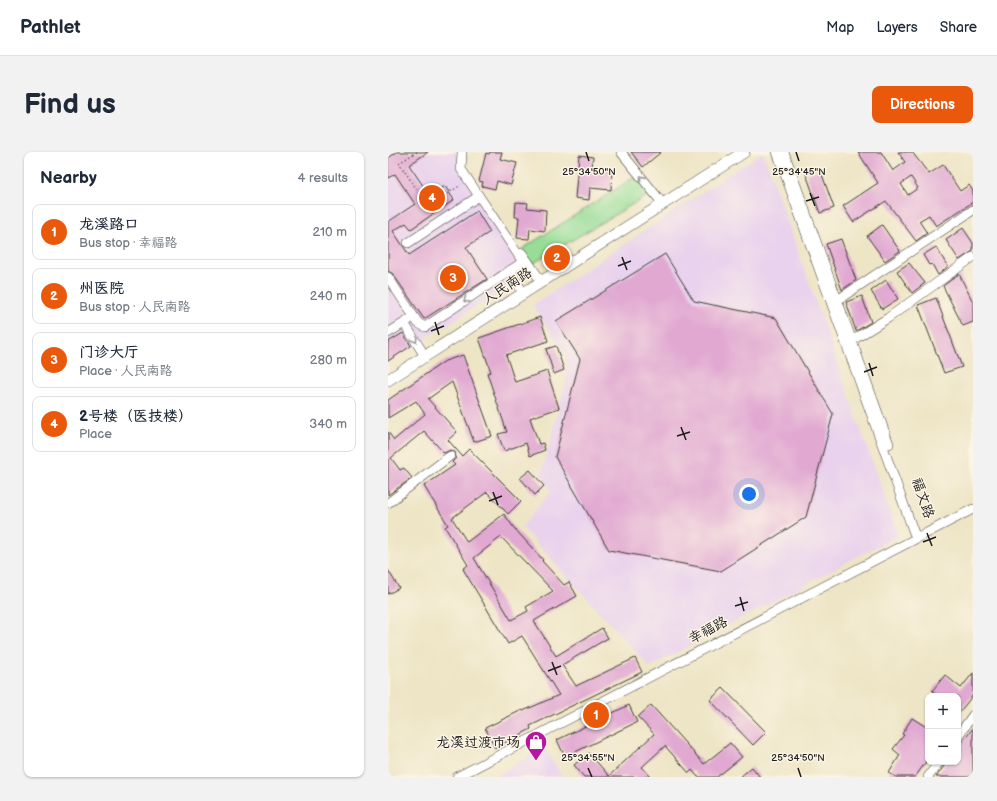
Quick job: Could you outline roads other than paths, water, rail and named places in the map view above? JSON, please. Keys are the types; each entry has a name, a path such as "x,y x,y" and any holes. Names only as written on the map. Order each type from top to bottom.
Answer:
{"main road":[{"name":"人民南路","path":"388,380 744,152"}],"street":[{"path":"388,277 421,326 429,326 522,262 461,169 462,152"},
{"path":"466,152 466,166 541,282"},
{"path":"621,152 662,204"},
{"name":"福文路","path":"776,152 850,342 914,533 918,536"},
{"name":"福文路","path":"784,152 835,302"},
{"path":"408,243 479,196"},
{"path":"835,302 973,210"},
{"path":"850,342 888,318 973,257"},
{"path":"510,270 523,293"},
{"path":"388,333 414,317"},
{"path":"404,323 425,356"},
{"path":"388,502 450,456"},
{"name":"幸福路","path":"457,777 918,536 973,509"},
{"path":"961,732 973,715"},
{"path":"928,777 937,765"}],"place":[{"name":"2号楼（医技楼）","path":"432,198"},
{"name":"州医院","path":"557,258"},
{"name":"门诊大厅","path":"453,278"},
{"name":"龙溪路口","path":"596,715"},
{"name":"龙溪过渡市场","path":"536,762"}]}
